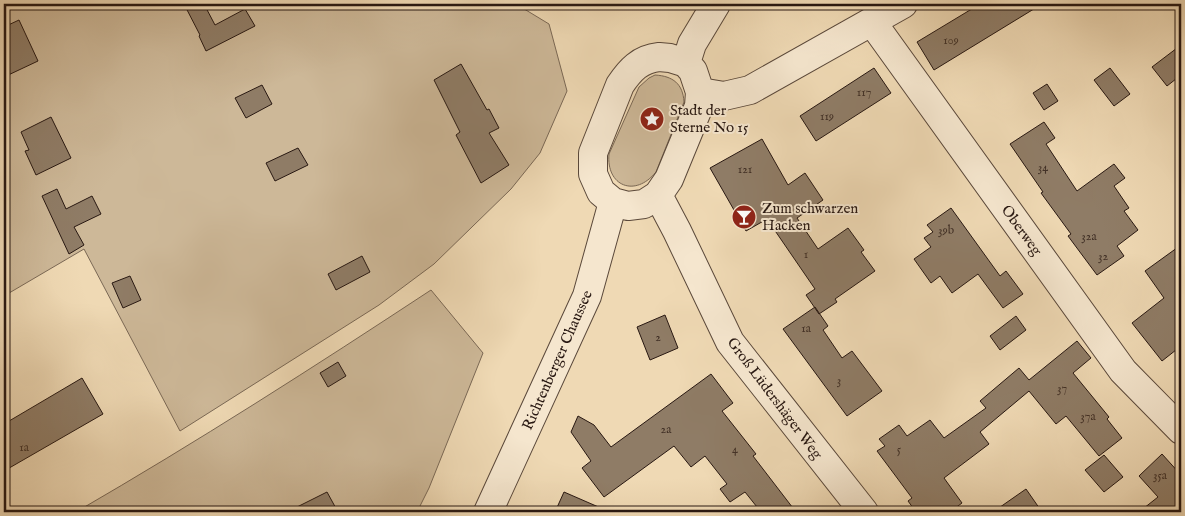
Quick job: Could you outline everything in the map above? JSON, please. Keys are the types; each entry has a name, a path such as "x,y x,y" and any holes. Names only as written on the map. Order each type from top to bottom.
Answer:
{"street":[{"path":"686,63 692,44 716,4"},
{"path":"700,92 724,96 750,90 903,4"},
{"name":"Oberweg","path":"872,22 1123,371 1181,430"},
{"path":"648,58 670,58 686,63 693,71 700,92 699,106 669,180 658,195 644,204 628,206 613,202 601,192 593,174 593,153 620,86 635,66 648,58"},
{"name":"Groß Lüdershäger Weg","path":"658,195 677,230 730,342 864,512"},
{"name":"Richtenberger Chaussee","path":"488,512 587,296 613,202"}],"shaded area":[{"path":"4,4 516,4 549,24 567,91 540,153 511,189 434,264 379,305 180,431 84,249 4,296"},
{"path":"655,75 667,77 676,82 682,90 684,102 656,172 639,185 624,185 617,181 612,174 609,165 609,154 639,87"},
{"path":"431,290 483,353 429,488 417,512 76,512 255,404"}],"building":[{"path":"184,4 204,4 215,25 245,9 255,26 206,51"},
{"path":"980,4 1042,4 934,70 917,42"},
{"path":"19,20 38,61 4,77 4,27"},
{"path":"1181,45 1181,75 1167,86 1152,67"},
{"path":"461,64 499,128 489,133 509,165 481,183 456,135 460,132 434,80"},
{"path":"874,68 891,93 816,141 800,116"},
{"path":"1110,68 1130,94 1114,106 1094,80"},
{"path":"1047,84 1058,101 1044,110 1033,93"},
{"path":"262,85 272,104 246,118 235,98"},
{"path":"51,117 71,158 36,175 25,151 29,150 21,132"},
{"path":"1044,122 1055,138 1046,144 1077,191 1114,164 1125,178 1114,186 1129,208 1124,211 1138,230 1117,246 1124,256 1097,275 1068,236 1071,234 1041,193 1043,192 1010,144"},
{"path":"762,139 788,185 805,173 823,200 797,218 818,249 848,228 864,250 861,252 875,271 835,299 837,302 819,314 806,295 815,289 767,219 746,231 710,168"},
{"path":"298,148 308,165 275,181 266,163"},
{"path":"57,189 66,209 92,196 101,214 74,227 84,245 69,254 42,196"},
{"path":"951,208 1000,276 1006,271 1023,294 1003,308 978,274 952,293 940,276 931,283 914,259 931,247 924,238 933,232 927,225"},
{"path":"1181,245 1181,346 1162,361 1132,323 1164,298 1145,271"},
{"path":"362,256 370,272 336,290 328,274"},
{"path":"130,276 141,300 123,308 112,283"},
{"path":"815,307 828,326 823,330 842,358 852,351 882,391 847,416 783,329"},
{"path":"665,315 678,348 650,360 637,327"},
{"path":"1016,316 1026,330 1000,350 990,336"},
{"path":"1077,341 1091,358 1073,373 1109,417 1107,419 1122,438 1099,456 1066,416 1056,424 1029,391 980,432 989,444 944,478 962,503 950,512 916,512 908,501 912,498 877,451 885,446 879,439 899,425 907,436 930,420 944,438 986,408 980,401 1019,368 1029,380"},
{"path":"338,362 346,376 328,387 320,373"},
{"path":"711,374 733,403 722,411 756,454 753,456 796,512 761,512 745,492 730,502 720,489 727,484 705,456 691,467 674,446 604,497 582,468 591,461 571,432 578,416 594,425 611,447"},
{"path":"82,378 103,414 4,471 4,424"},
{"path":"1162,454 1181,475 1181,512 1139,512 1158,497 1139,476"},
{"path":"1104,455 1123,477 1104,492 1085,470"},
{"path":"1026,489 1042,512 993,512"},
{"path":"327,492 338,512 287,512"},
{"path":"564,492 610,512 555,512"}],"place":[{"name":"Stadt der Sterne No 15","path":"652,119"},
{"name":"Zum schwarzen Hacken","path":"744,217"}]}
